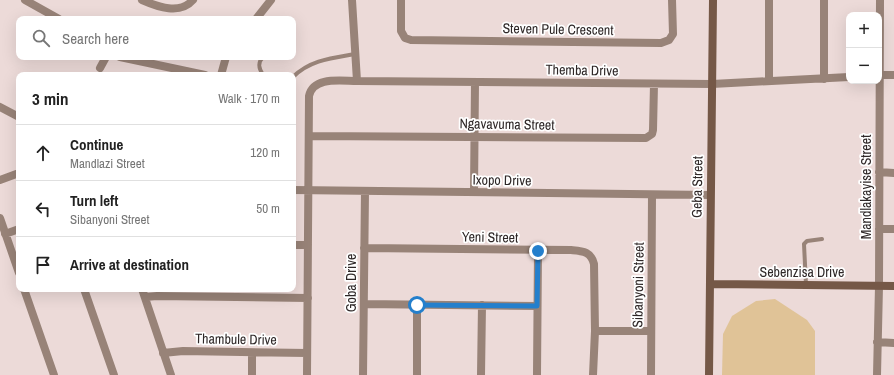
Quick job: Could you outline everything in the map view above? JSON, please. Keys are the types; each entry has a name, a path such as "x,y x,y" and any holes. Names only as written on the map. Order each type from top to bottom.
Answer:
{"street":[{"path":"25,0 45,15"},
{"path":"142,0 174,9 183,8 193,0"},
{"path":"258,16 271,0"},
{"path":"352,0 357,81"},
{"name":"Steven Pule Crescent","path":"401,0 401,31 405,38 411,40 661,43 669,40 673,34 672,0"},
{"name":"Geba Street","path":"709,375 713,0"},
{"path":"769,0 769,81"},
{"path":"824,0 824,79"},
{"name":"Mandlakayise Street","path":"879,48 880,0"},
{"path":"100,68 104,60"},
{"path":"134,60 191,72"},
{"path":"222,72 225,60"},
{"path":"882,75 894,75"},
{"name":"Themba Drive","path":"310,136 309,96 315,85 322,82 712,84 846,78"},
{"path":"474,192 476,82"},
{"name":"Ngavavuma Street","path":"310,136 646,138 652,134 653,130 654,84"},
{"name":"Mandlakayise Street","path":"877,375 879,286 879,84"},
{"path":"0,107 16,115"},
{"path":"307,375 310,136"},
{"path":"879,172 894,173"},
{"path":"0,180 16,174"},
{"name":"Ixopo Drive","path":"296,190 710,195"},
{"name":"Goba Drive","path":"363,375 366,191"},
{"name":"Sibanyoni Street","path":"651,375 652,195"},
{"path":"0,218 16,265"},
{"path":"879,229 894,229"},
{"path":"5,234 16,230"},
{"path":"296,245 308,245"},
{"name":"Yeni Street","path":"364,248 584,251 592,257 594,264 595,331 592,375"},
{"path":"537,375 538,251"},
{"name":"Sebenzisa Drive","path":"710,284 894,286"},
{"path":"25,292 54,375"},
{"path":"85,292 114,375"},
{"path":"143,292 171,375"},
{"path":"145,297 308,298"},
{"path":"364,304 537,306"},
{"path":"417,305 417,375"},
{"path":"481,375 482,305"},
{"path":"595,331 651,331"},
{"path":"877,342 894,343"},
{"name":"Thambule Drive","path":"163,353 183,351 307,353"},
{"path":"252,353 252,375"}],"lane":[{"path":"296,74 305,67 320,61 355,54"},
{"path":"261,60 259,67 262,72"},
{"path":"806,285 804,244 807,241 822,239"}],"shaded area":[{"path":"775,299 807,320 815,331 815,375 722,375 723,334 732,316 756,301"}],"route":[{"path":"417,305 537,306 538,251"}]}
